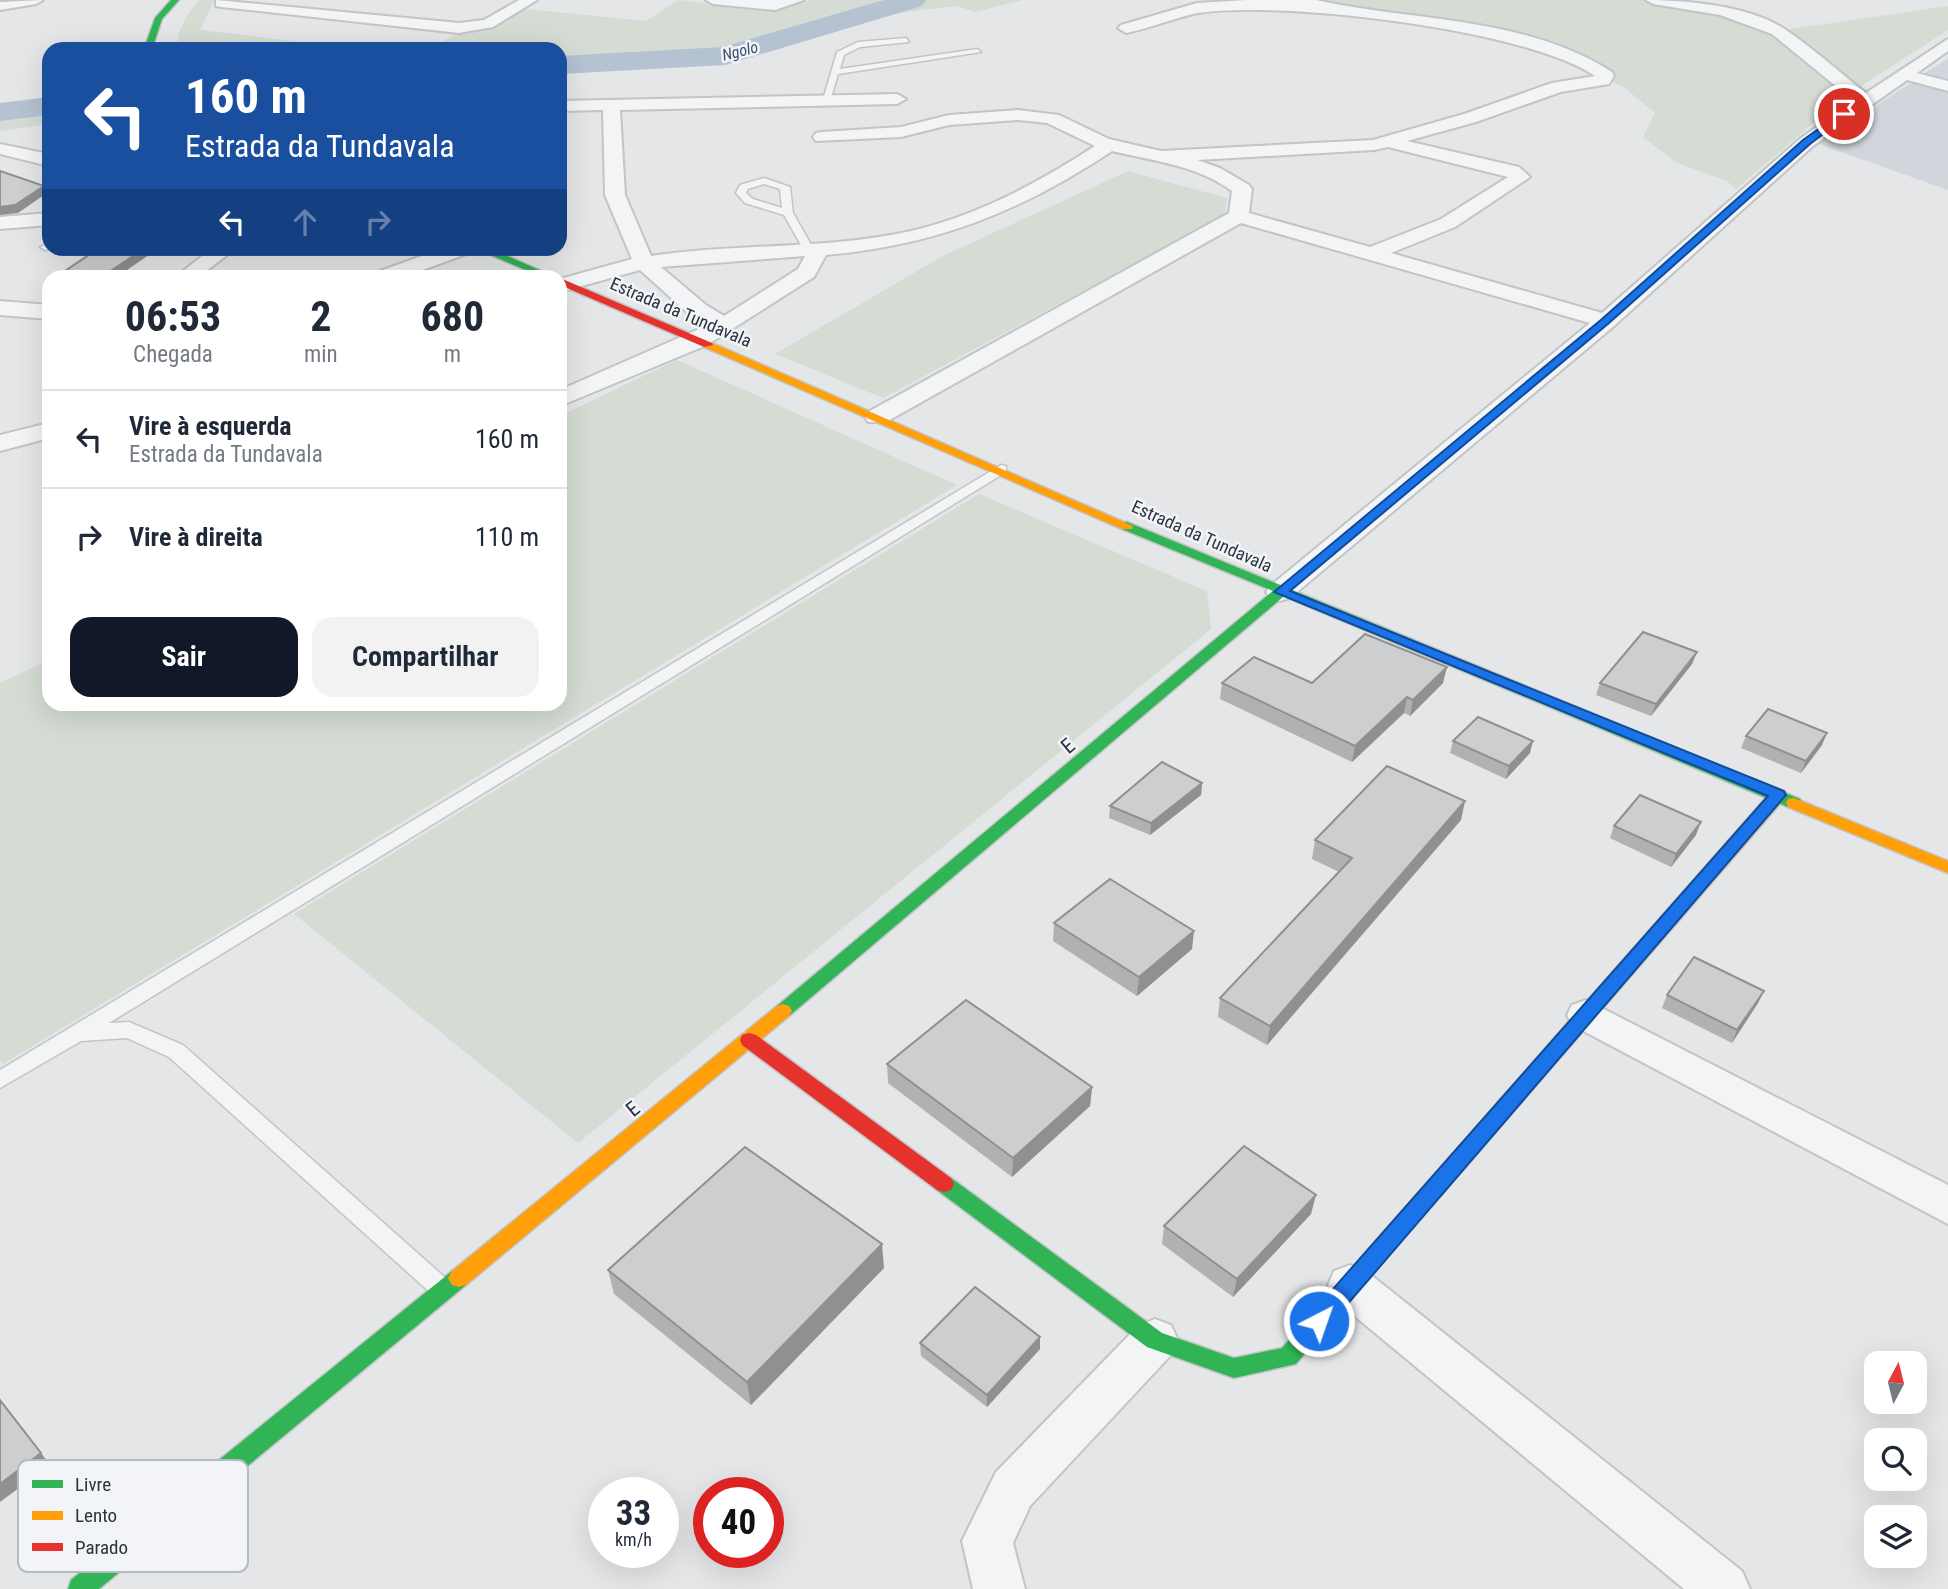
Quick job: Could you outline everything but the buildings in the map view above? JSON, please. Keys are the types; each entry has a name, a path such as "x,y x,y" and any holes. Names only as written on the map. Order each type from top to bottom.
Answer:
{"street":[{"path":"3,6 36,0"},
{"path":"150,42 159,18 175,0"},
{"path":"221,3 460,28 488,24 530,0"},
{"path":"713,0 775,6 797,0"},
{"path":"1126,28 1150,24 1197,8 1309,0"},
{"path":"1653,0 1723,11 1778,31 1863,100"},
{"path":"1162,156 1360,147 1470,118 1558,87 1604,80 1606,76 1601,70 1537,43 1499,34 1288,2"},
{"path":"1280,592 1606,321 1807,142 1863,100 1948,44"},
{"path":"1902,74 1948,86"},
{"path":"567,106 897,99"},
{"path":"611,106 615,195 644,263 698,310 723,325"},
{"path":"822,137 865,131 901,132 945,121 1029,115 1066,123 1108,146 1162,156 1231,179 1242,189 1239,216"},
{"path":"1371,254 1448,223 1521,177 1512,171 1421,152 1388,141"},
{"path":"567,279 644,263 814,249 914,237 979,218 1053,183 1108,146"},
{"path":"0,149 42,158"},
{"path":"877,417 1239,216 1606,321"},
{"path":"0,223 42,220"},
{"path":"567,396 699,340 807,273 814,249"},
{"path":"195,270 215,256"},
{"path":"404,270 443,256"},
{"name":"Estrada da Tundavala","path":"498,256 532,270"},
{"name":"Estrada da Tundavala","path":"567,285 1001,469 1280,592 1948,867"},
{"path":"0,308 42,311"},
{"path":"0,443 42,432"},
{"name":"E","path":"238,1460 749,1041 1208,656 1280,592"},
{"path":"749,1041 1155,1340 1234,1368 1288,1357 1778,795"},
{"path":"1586,1015 1948,1206"},
{"path":"1350,1285 1724,1589"},
{"path":"999,1589 987,1541 1013,1489 1155,1340"},
{"name":"E","path":"80,1589 101,1572"}],"lane":[{"path":"825,101 840,54 847,48 906,40"},
{"path":"835,72 977,52"},
{"path":"788,213 814,249"},
{"path":"0,1080 1001,469"},
{"path":"75,1033 130,1030 176,1051 444,1291"}],"shaded area":[{"path":"199,0 214,0 200,30 302,42 178,42 190,11"},
{"path":"678,0 773,10 812,0 1022,0 975,12 957,6 890,14 720,60 567,69 567,42 442,42 455,35 494,27 526,9 646,21"},
{"path":"1309,0 1653,0 1677,3 1778,31 1948,6 1948,30 1844,97 1736,189 1727,181 1677,163 1643,137 1655,113 1625,88 1537,43"},
{"path":"1948,58 1948,190 1819,144"},
{"path":"42,107 42,125 0,131 0,112"},
{"path":"1128,171 1227,198 1225,215 883,398 775,354 943,256"},
{"path":"677,360 957,485 3,1064 0,1061 0,683 42,663 42,711 567,711 567,413"},
{"path":"979,494 1207,591 1211,629 578,1143 294,914"}],"waterway":[{"name":"Ngolo","path":"567,65 725,56 913,0"},
{"name":"Ngolo","path":"0,112 42,107"}],"traffic: fast":[{"path":"150,42 159,18 175,0"},
{"path":"499,256 533,270"},
{"path":"1127,526 1794,803"},
{"path":"783,1011 1280,592"},
{"path":"944,1184 1155,1340 1234,1368 1288,1357 1434,1189"},
{"path":"237,1460 459,1278"},
{"path":"80,1589 101,1572"}],"traffic: slow":[{"path":"708,345 1127,526"},
{"path":"1434,1189 1778,795"},
{"path":"1794,803 1948,867"},
{"path":"459,1278 783,1011"}],"traffic: jam":[{"path":"567,284 708,345"},
{"path":"749,1040 944,1184"}],"route":[{"path":"1319,1321 1778,795 1434,652 1280,592 1606,321 1807,142 1844,114"}]}
